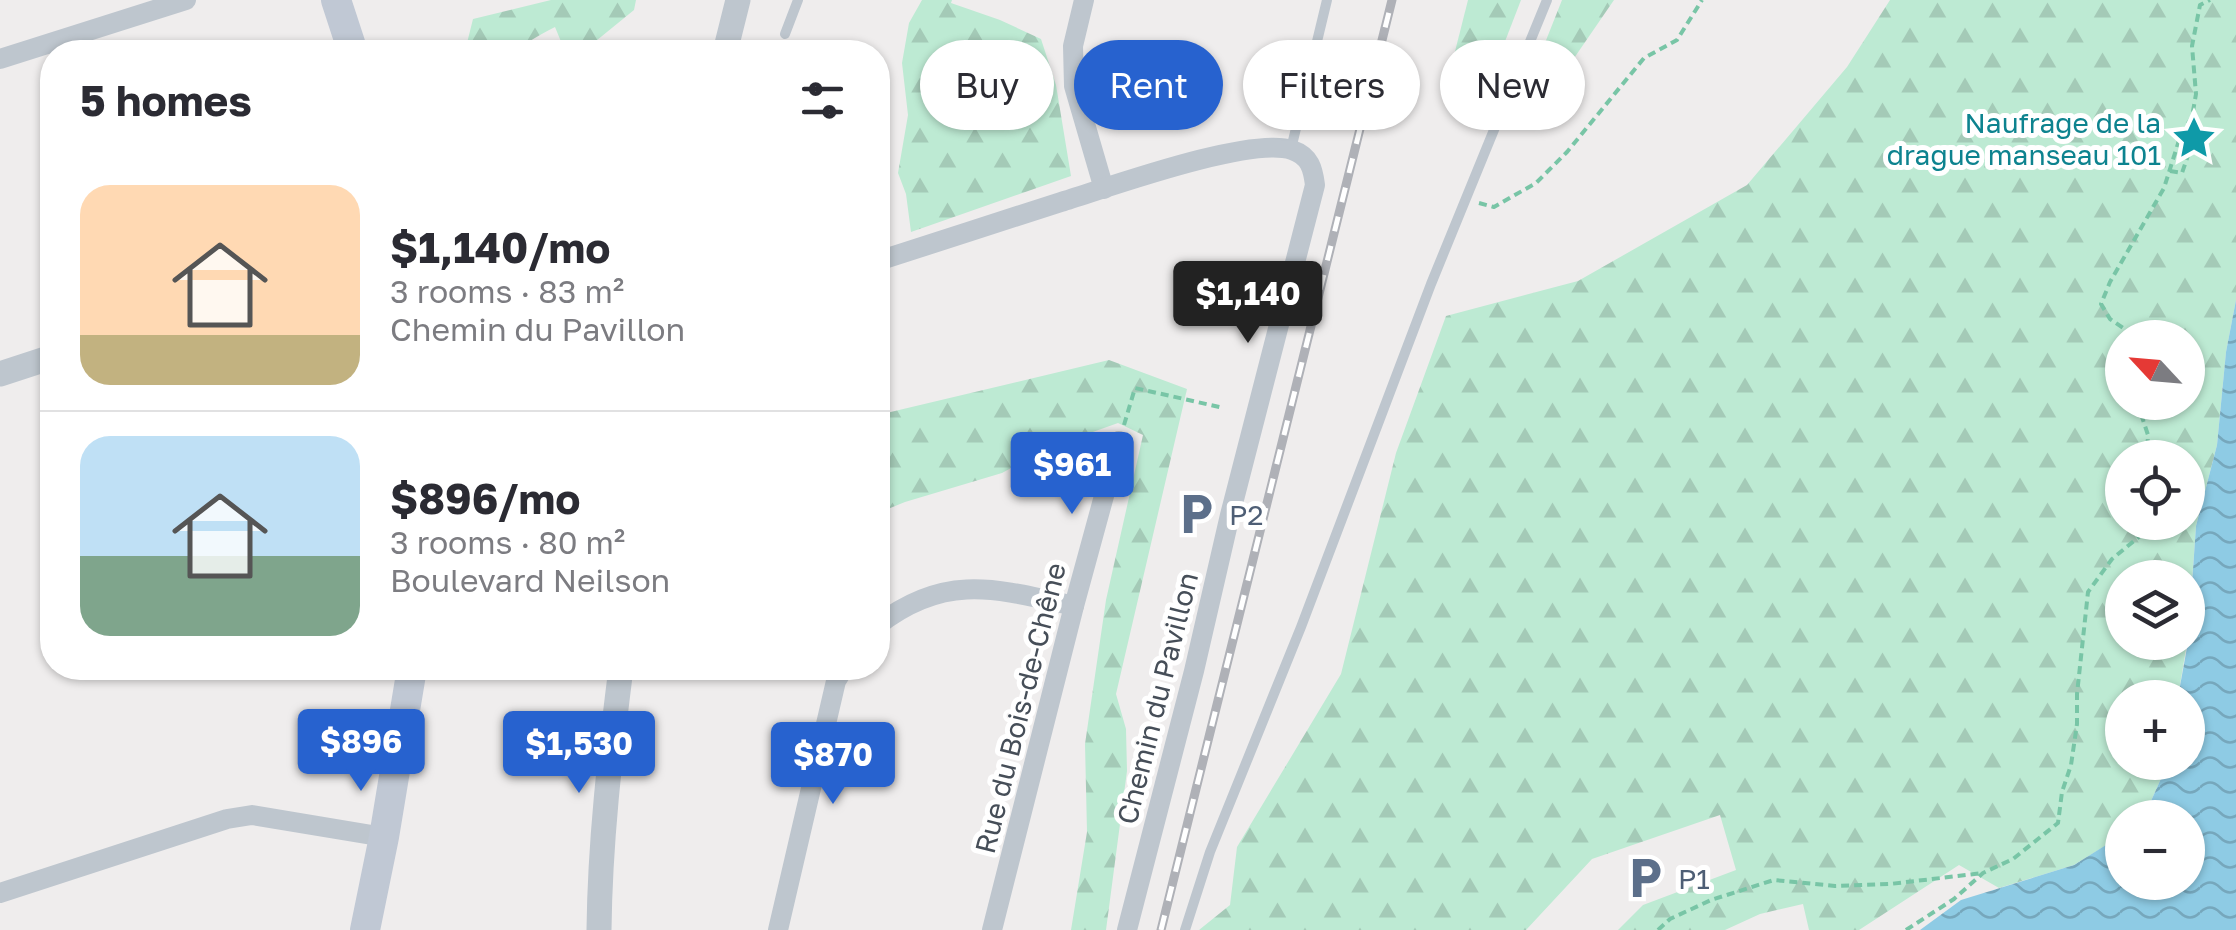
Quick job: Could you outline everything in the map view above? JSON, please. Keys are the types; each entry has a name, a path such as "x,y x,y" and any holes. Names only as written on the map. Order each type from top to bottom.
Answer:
{"main road":[{"path":"336,0 350,40"},
{"path":"366,930 410,680"}],"street":[{"path":"60,40 186,0"},
{"path":"728,40 738,0"},
{"path":"1084,0 1073,46 1074,86 1104,189"},
{"path":"0,59 40,46"},
{"path":"890,257 1171,168 1232,153 1275,147 1291,150"},
{"name":"Chemin du Pavillon","path":"1127,930 1315,185 1312,166 1304,156 1291,150"},
{"path":"0,374 40,362"},
{"name":"Rue du Bois-de-Chêne","path":"992,930 1119,442"},
{"path":"890,617 951,589 998,589 1074,606"},
{"path":"599,930 610,748 619,680"},
{"path":"778,930 837,680"},
{"path":"0,893 193,830 252,815 384,837"}],"lane":[{"path":"785,34 798,0"},
{"path":"1291,150 1326,0"},
{"path":"1185,930 1210,852 1301,628 1464,200 1547,0"}],"path":[{"path":"1464,200 1494,206 1536,183 1567,152 1644,58 1677,40 1702,0"},
{"path":"2169,171 2182,173 2194,138 2192,46 2200,5 2210,0"},
{"path":"2111,320 2101,304 2164,188 2181,134 2192,117"},
{"path":"1119,442 1136,388 1224,408"},
{"path":"1658,930 1670,919 1711,900 1774,880 1836,886 1890,884 1983,873 2013,860 2058,823 2078,724 2077,694 2088,592 2112,559 2135,540"},
{"path":"1906,930 1983,873"}],"green space":[{"path":"551,0 636,0 634,10 597,40 560,40 555,27 531,40 468,40 473,19"},
{"path":"922,0 952,0 951,3 1041,39 920,40 920,130 1054,130 1054,79 1071,176 911,232 906,194 898,173 908,115 902,63 909,23"},
{"path":"1468,0 1521,0 1506,40 1458,40"},
{"path":"1562,0 1614,0 1585,42 1546,40"},
{"path":"1890,0 2236,0 2236,300 2226,352 2217,445 2205,491 2205,440 2105,440 2105,540 2195,540 2194,560 2105,560 2105,660 2184,660 2181,680 2105,680 2105,780 2160,780 2151,800 2105,800 2105,846 2074,865 1999,888 1959,865 1859,930 1809,930 1803,904 1760,914 1725,930 1618,930 1643,905 1736,870 1720,815 1592,859 1526,930 1199,930 1230,905 1237,847 1341,674 1396,453 1446,316 1578,281 1747,185 1847,67"},
{"path":"1109,360 1187,389 1116,694 1126,729 1127,771 1106,930 1071,930 1087,832 1085,744 1106,600 1143,435 1118,423 1048,448 1002,473 890,508 890,412"}],"water":[{"path":"2236,300 2236,930 1920,930 1961,900 2074,865 2105,846 2105,900 2205,900 2205,800 2151,800 2160,780 2205,780 2205,680 2181,680 2185,660 2205,660 2205,560 2194,560 2195,540 2205,540 2205,491 2217,445 2226,352"}],"railway":[{"path":"1161,930 1392,0"}],"place":[{"name":"Naufrage de la drague manseau 101","path":"2194,138"},
{"name":"P2","path":"1196,514"},
{"name":"P1","path":"1645,878"}]}
